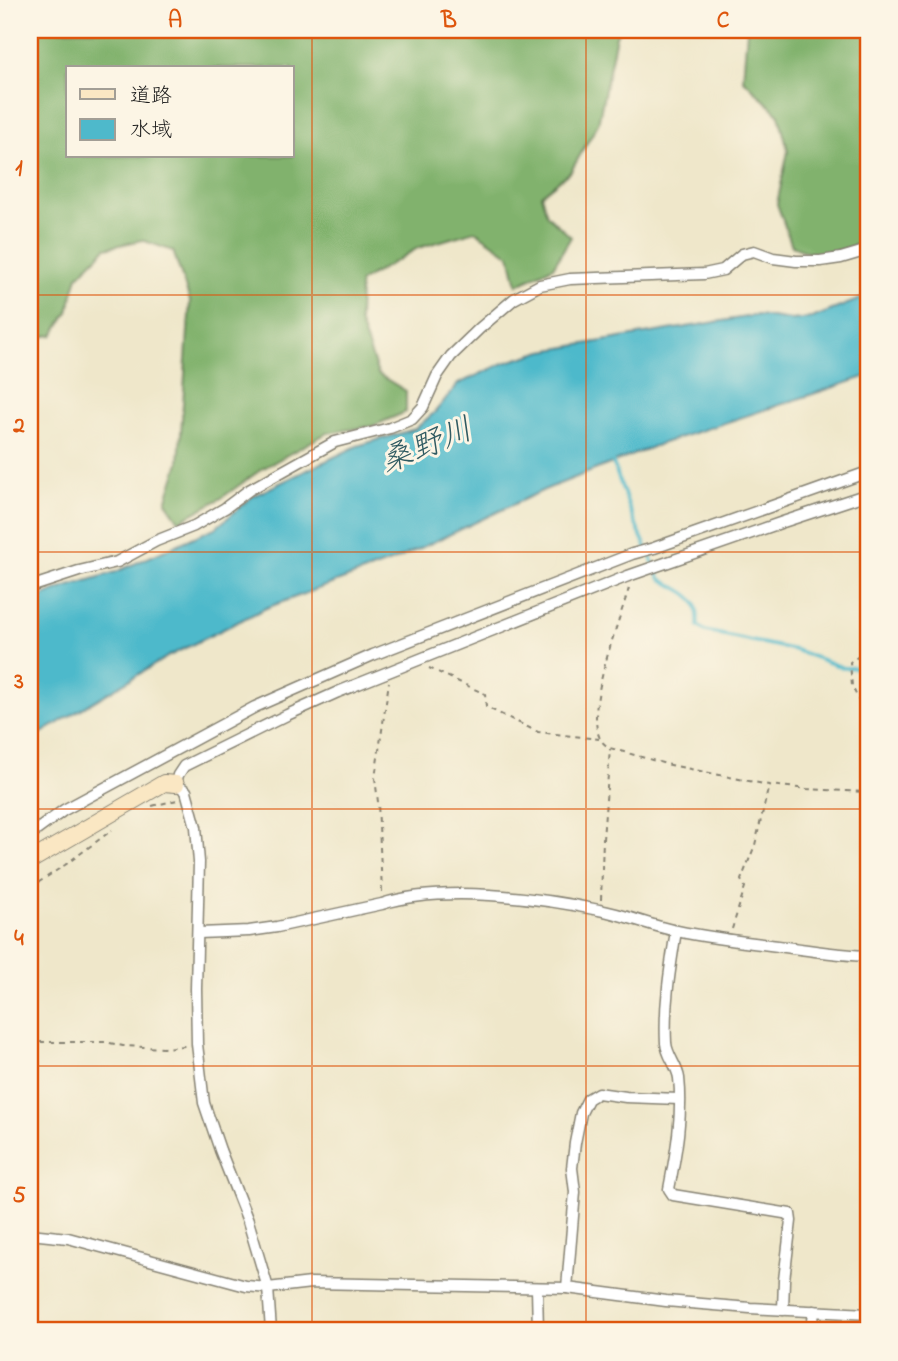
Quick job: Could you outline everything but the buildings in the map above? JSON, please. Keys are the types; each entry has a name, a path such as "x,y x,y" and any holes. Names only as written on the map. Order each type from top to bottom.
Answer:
{"street":[{"path":"30,587 117,562 156,541 194,526 225,508 249,489 335,442 390,428 412,419 424,407 437,376 451,356 514,299 540,285 570,279 704,274 723,270 742,254 754,251 773,258 820,261 868,250"},
{"path":"30,835 64,810 255,707 373,655 632,554 868,471"},
{"path":"176,784 177,775 184,766 287,715 391,671 628,576 868,494"},
{"path":"30,859 164,783 176,784 186,790 196,827 199,862 197,1044 204,1103 248,1221 268,1288 271,1331"},
{"path":"199,933 277,927 394,900 436,895 475,895 516,897 601,910 676,931 733,940 868,956"},
{"path":"676,931 667,984 667,1051 679,1074 677,1145 669,1189 673,1195 790,1214 783,1310"},
{"path":"567,1288 575,1192 572,1168 581,1112 588,1099 597,1093 679,1099"},
{"path":"30,1234 68,1238 246,1286 268,1288 311,1283 567,1288 666,1301 868,1314"},
{"path":"537,1288 538,1331"},
{"path":"812,1331 814,1311"}],"path":[{"path":"628,576 629,587 599,685 596,710 600,739 610,748 666,764 769,785 868,792"},
{"path":"868,650 850,662 852,686 864,712 868,734"},
{"path":"415,661 485,694 486,707 538,732 600,739"},
{"path":"382,904 378,802 374,778 391,671"},
{"path":"601,910 610,748"},
{"path":"733,940 732,927 745,887 741,880 755,845 769,785"},
{"path":"146,807 188,797"},
{"path":"30,888 115,828"},
{"path":"30,1042 106,1042 123,1046 163,1048 197,1044"}],"green space":[{"path":"30,30 619,30 598,124 571,171 541,195 547,215 571,237 553,267 517,285 510,255 475,231 418,248 360,282 359,321 378,374 406,391 406,412 373,426 327,433 262,469 220,499 179,521 166,502 179,462 190,301 173,251 142,240 106,248 78,276 68,312 53,335 30,338"},
{"path":"747,30 868,30 868,241 846,249 814,255 792,246 777,204 788,151 779,115 743,79"}],"water":[{"name":"桑野川","path":"868,296 868,376 660,444 544,490 393,561 266,608 169,656 30,740 30,601 116,572 217,527 253,496 357,446 415,429 435,412 458,384 504,363 543,351 758,315 791,320 812,318"}],"waterway":[{"path":"612,460 633,518 660,578 692,599 697,609 698,626 705,631 795,650 844,668 868,667"}]}
